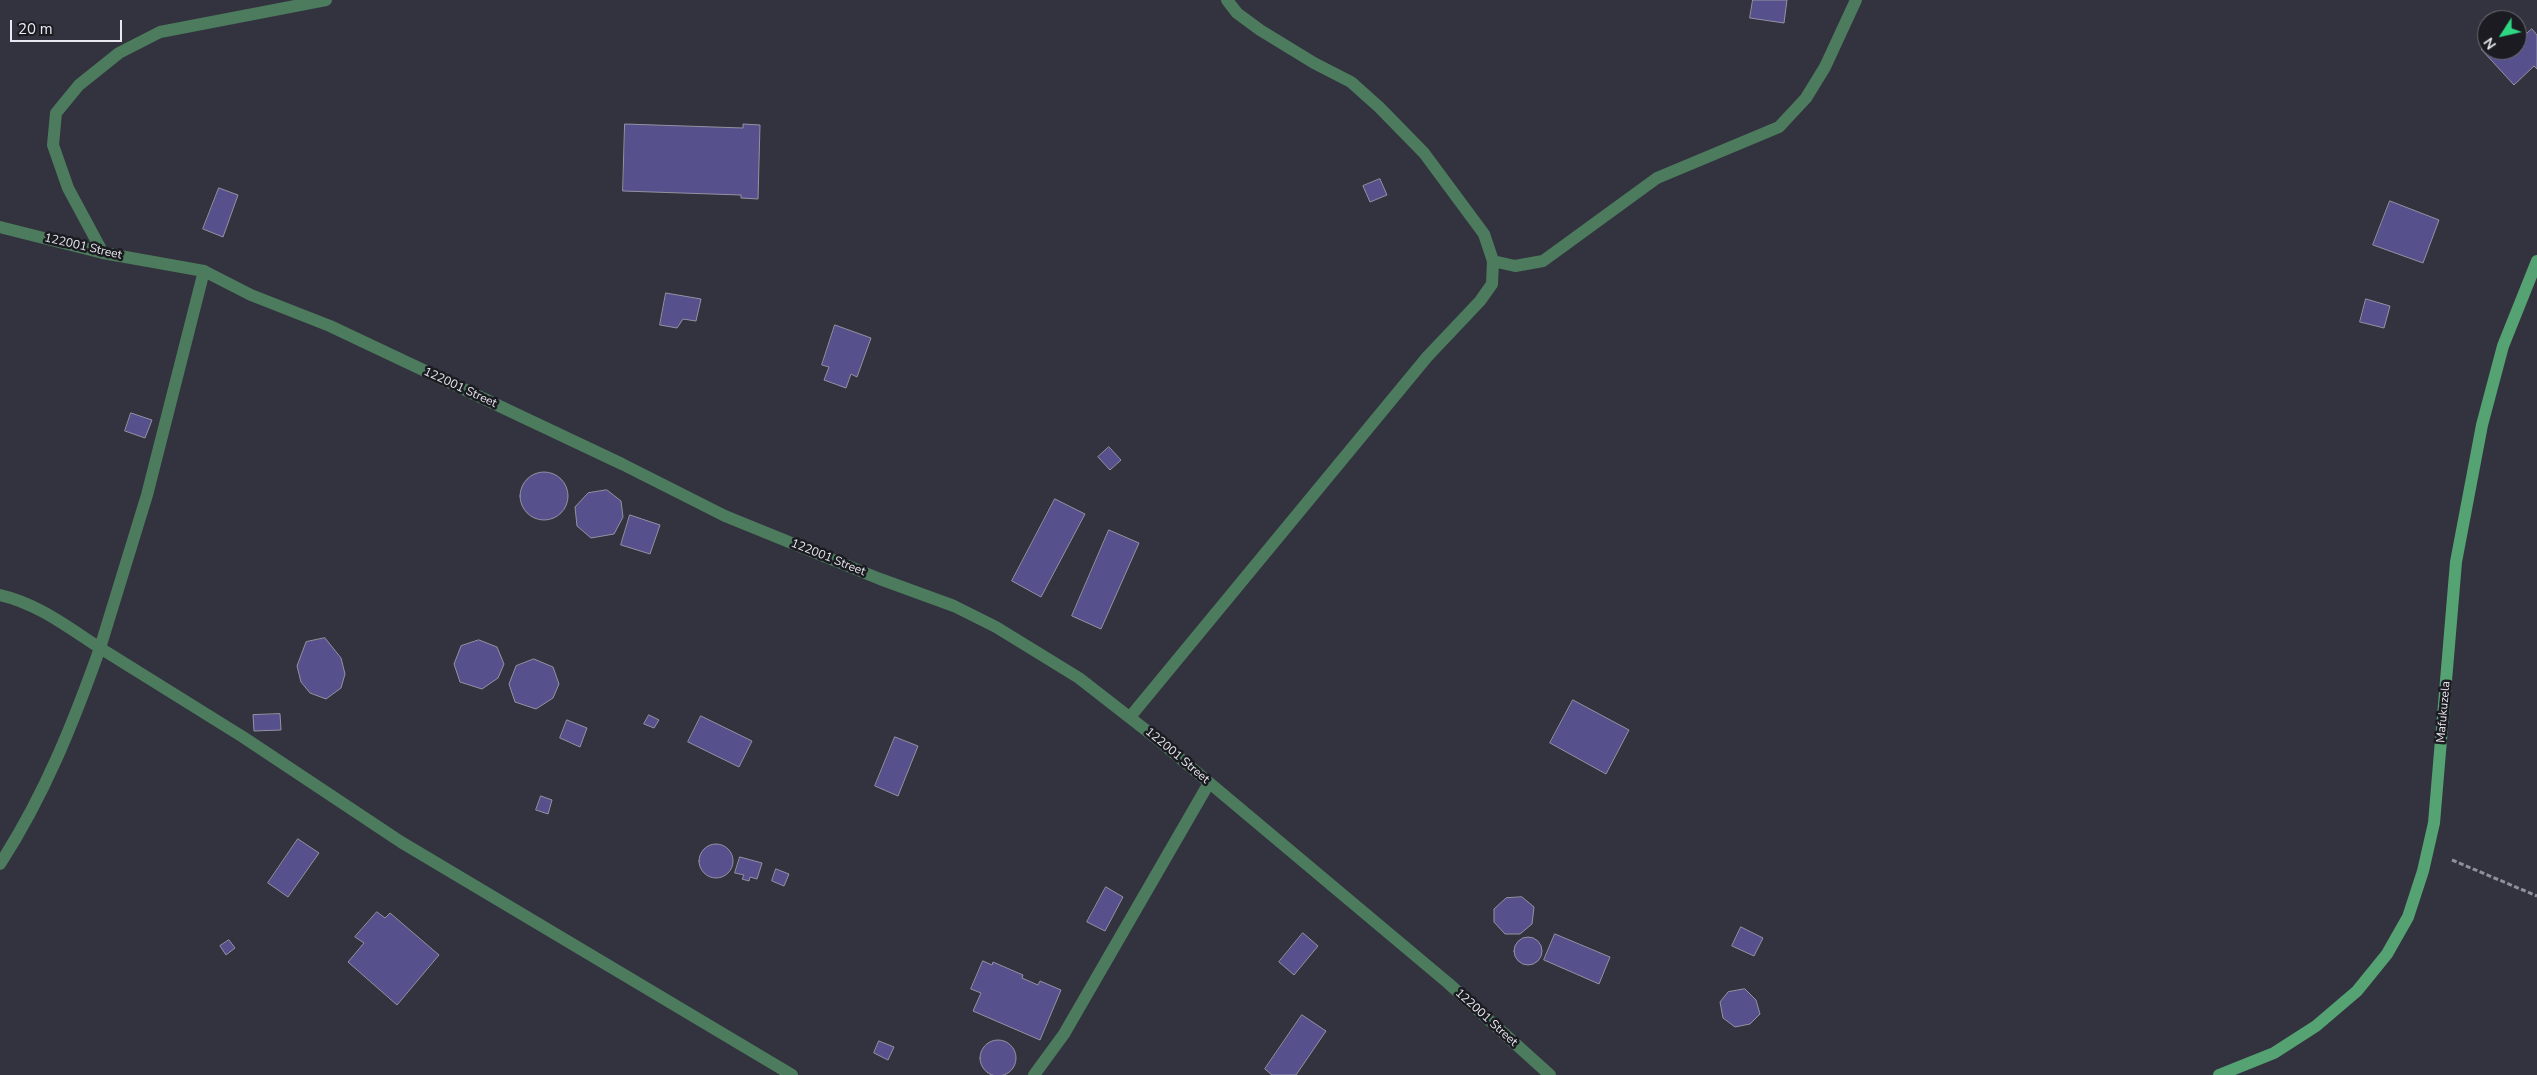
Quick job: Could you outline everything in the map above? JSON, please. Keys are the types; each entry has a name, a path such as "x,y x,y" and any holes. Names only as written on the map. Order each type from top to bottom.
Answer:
{"main road":[{"name":"Mafukuzela","path":"2219,1075 2274,1053 2316,1026 2357,991 2387,954 2408,917 2434,823 2456,562 2482,425 2503,346 2537,262"}],"street":[{"path":"103,253 68,188 53,145 56,113 79,85 119,53 160,32 326,0"},
{"path":"1130,717 1427,358 1480,301 1492,284 1493,261 1484,234 1424,154 1379,106 1351,82 1314,63 1260,30 1237,13 1227,0"},
{"path":"1493,261 1515,266 1543,261 1657,178 1779,127 1806,98 1825,68 1856,0"},
{"name":"122001 Street","path":"0,227 103,253 204,270 251,295 330,326 622,464 725,516 880,580 954,606 996,627 1080,678 1130,717 1448,983 1550,1075"},
{"path":"0,864 26,824 63,747 100,648 147,494 204,270"},
{"path":"0,595 15,598 51,617 243,738 401,842 792,1075"},
{"path":"1034,1075 1064,1034 1209,783"}],"path":[{"path":"2428,850 2537,896"}],"building":[{"path":"1753,0 1787,0 1784,23 1750,18"},
{"path":"2532,29 2537,35 2537,69 2534,66 2514,85 2491,60 2527,60 2527,33"},
{"path":"625,124 743,128 743,124 760,125 758,199 741,198 741,195 623,191"},
{"path":"1380,179 1387,195 1370,202 1363,186"},
{"path":"219,188 238,195 223,237 203,229"},
{"path":"2390,201 2439,220 2423,263 2373,245"},
{"path":"666,293 701,299 696,321 683,319 677,328 660,325"},
{"path":"2366,299 2390,306 2384,328 2360,322"},
{"path":"835,325 871,338 857,377 851,374 846,388 824,380 829,367 822,365"},
{"path":"131,413 152,420 145,438 125,431"},
{"path":"1109,447 1121,460 1110,470 1098,457"},
{"path":"544,472 553,474 561,479 566,487 568,496 566,505 561,513 553,518 544,520 535,518 527,513 522,505 520,496 522,487 527,479 535,474"},
{"path":"607,490 621,501 623,517 614,534 591,538 577,526 575,507 588,493"},
{"path":"1055,499 1085,514 1041,597 1012,581"},
{"path":"630,515 660,525 650,554 621,545"},
{"path":"1109,530 1139,543 1101,629 1072,616"},
{"path":"325,638 341,658 345,674 341,688 326,699 310,693 301,682 297,666 306,642"},
{"path":"479,640 497,647 504,664 498,678 482,689 460,682 454,664 461,646"},
{"path":"534,659 553,667 559,684 553,698 536,709 515,702 509,684 516,666"},
{"path":"1573,700 1629,730 1606,774 1550,743"},
{"path":"280,714 281,730 254,731 253,715"},
{"path":"649,715 659,720 654,728 644,724"},
{"path":"701,716 752,741 739,767 688,742"},
{"path":"567,720 587,728 580,747 560,738"},
{"path":"895,737 918,746 898,796 875,786"},
{"path":"541,796 552,800 548,814 536,810"},
{"path":"298,839 319,853 288,897 268,883"},
{"path":"716,844 728,849 733,861 728,873 716,878 704,873 699,861 704,849"},
{"path":"740,857 762,863 757,879 750,877 749,881 742,879 744,875 735,873"},
{"path":"776,869 789,874 784,886 772,881"},
{"path":"1106,887 1123,897 1105,931 1087,922"},
{"path":"1522,897 1534,907 1532,924 1520,934 1505,934 1494,922 1494,909 1506,898"},
{"path":"377,912 385,918 390,913 439,955 397,1005 348,962 364,943 355,937"},
{"path":"1741,927 1763,938 1754,956 1732,946"},
{"path":"1303,933 1318,946 1294,975 1279,962"},
{"path":"1555,934 1610,957 1599,984 1544,960"},
{"path":"1528,937 1538,941 1542,951 1538,961 1528,965 1518,961 1514,951 1518,941"},
{"path":"229,940 235,948 226,955 220,946"},
{"path":"983,961 992,965 993,962 1023,975 1022,978 1038,985 1040,981 1061,990 1040,1040 973,1011 981,993 971,989"},
{"path":"1745,989 1756,1000 1760,1014 1750,1024 1735,1027 1723,1018 1720,1002 1728,992"},
{"path":"1302,1015 1326,1031 1296,1075 1272,1075 1265,1069"},
{"path":"998,1040 1005,1041 1011,1045 1015,1051 1015,1065 1011,1071 1005,1075 998,1076 991,1075 985,1071 981,1065 980,1058 981,1051 985,1045 991,1041"},
{"path":"879,1041 894,1047 888,1060 874,1053"}]}
